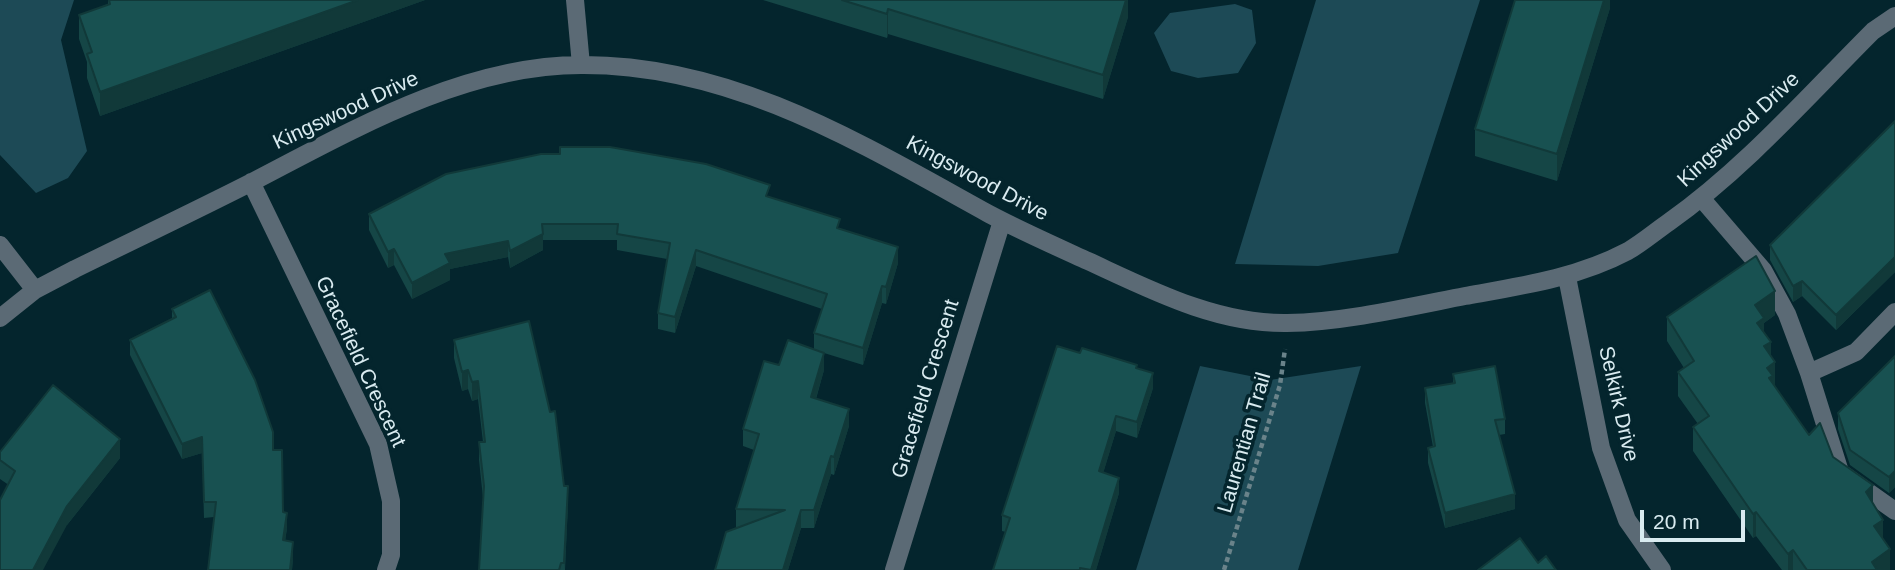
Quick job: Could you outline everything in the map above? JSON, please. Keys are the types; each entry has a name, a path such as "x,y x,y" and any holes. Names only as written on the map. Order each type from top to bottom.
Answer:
{"street":[{"path":"575,0 581,65"},
{"name":"Kingswood Drive","path":"0,318 35,290 351,130 415,101 522,68 581,65 648,69 718,84 777,104 880,154 1002,221 1154,292 1217,314 1288,323 1375,313 1567,277 1629,250 1702,199 1739,166 1873,31 1895,16"},
{"name":"Gracefield Crescent","path":"251,182 378,444 391,501 391,555 386,570"},
{"path":"1702,199 1763,270 1787,314 1840,472 1895,511"},
{"name":"Gracefield Crescent","path":"894,570 1002,221"},
{"path":"0,245 35,290"},
{"name":"Selkirk Drive","path":"1567,277 1601,448 1627,520 1662,570"},
{"path":"1809,373 1856,352 1895,312"}],"path":[{"name":"Laurentian Trail","path":"1224,570 1280,385 1288,323"}],"shaded area":[{"path":"0,0 74,0 61,40 87,151 68,178 36,193 0,155"},
{"path":"1316,0 1480,0 1398,253 1318,266 1235,264"},
{"path":"1235,4 1252,10 1256,43 1238,73 1198,78 1171,71 1154,33 1170,13"},
{"path":"1200,366 1270,380 1361,366 1298,570 1136,570"}],"building":[{"path":"109,0 358,0 100,92 87,54 92,52 79,15 110,4"},
{"path":"842,0 1126,0 1103,75 888,9 887,14"},
{"path":"1515,0 1604,0 1557,154 1475,129"},
{"path":"1895,121 1895,257 1836,315 1802,281 1793,286 1770,245"},
{"path":"560,147 610,147 706,164 770,185 766,196 840,219 837,228 898,247 886,287 882,286 863,348 814,333 827,294 696,250 675,317 658,313 670,243 617,234 618,224 542,224 543,234 510,251 508,241 445,254 450,263 412,283 394,249 388,252 369,214 446,174 541,154 560,154"},
{"path":"1756,256 1775,291 1755,305 1764,318 1757,323 1771,342 1764,346 1775,362 1767,368 1773,376 1769,378 1809,435 1820,423 1833,457 1873,485 1866,492 1883,520 1874,526 1890,549 1872,562 1877,570 1807,570 1793,550 1788,554 1756,512 1753,514 1693,427 1709,416 1678,372 1694,361 1667,317"},
{"path":"210,290 255,380 273,432 273,450 282,450 283,512 287,513 283,540 293,542 290,570 208,570 216,502 204,502 202,437 182,444 130,340 176,317 172,309"},
{"path":"529,321 550,412 555,411 564,486 568,486 564,563 561,563 559,570 479,570 484,486 479,442 485,442 478,381 472,382 468,370 462,372 454,340"},
{"path":"788,340 824,353 811,397 849,409 834,457 831,456 814,510 801,510 783,570 715,570 726,532 785,510 736,509 759,434 743,429 764,361 779,365"},
{"path":"1057,346 1080,353 1082,348 1137,365 1136,368 1153,373 1137,422 1116,416 1099,471 1119,478 1091,570 993,570 1010,518 1002,515"},
{"path":"1895,356 1895,471 1889,477 1850,450 1838,413"},
{"path":"1495,366 1505,419 1495,420 1515,494 1445,513 1428,448 1435,446 1425,388 1455,383 1453,374"},
{"path":"53,385 120,439 67,506 33,570 0,570 0,500 15,471 0,460 0,452"},
{"path":"1520,538 1538,563 1546,556 1556,570 1478,570"}]}
